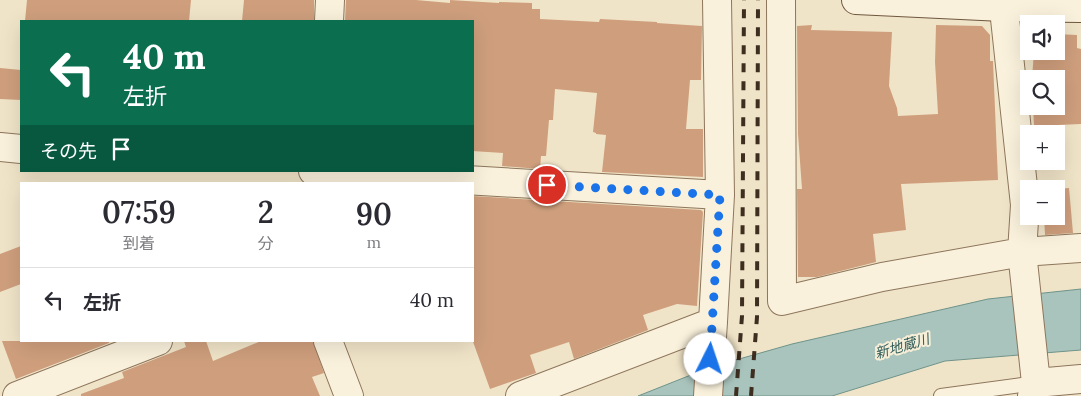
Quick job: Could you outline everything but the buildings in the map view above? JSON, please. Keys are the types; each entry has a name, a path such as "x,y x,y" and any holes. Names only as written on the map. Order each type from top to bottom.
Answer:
{"street":[{"path":"329,20 330,0"},
{"path":"708,396 720,195 717,0"},
{"path":"781,0 782,301 882,277 1023,260 1081,248"},
{"path":"856,0 1003,3 1081,8"},
{"path":"1003,3 1025,205 1023,260 1035,383 1081,379"},
{"path":"0,147 20,149"},
{"path":"332,172 720,195"},
{"path":"520,396 713,322"},
{"path":"17,396 155,342"},
{"path":"328,342 349,396"}],"lane":[{"path":"941,396 1035,383"}],"water":[{"name":"新地蔵川","path":"1081,289 1081,350 945,361 832,396 638,396 711,367 792,344 988,299"}],"railway":[{"path":"736,396 742,316 744,0"},
{"path":"751,396 757,317 758,0"}],"route":[{"path":"547,185 720,195 710,359"}]}
